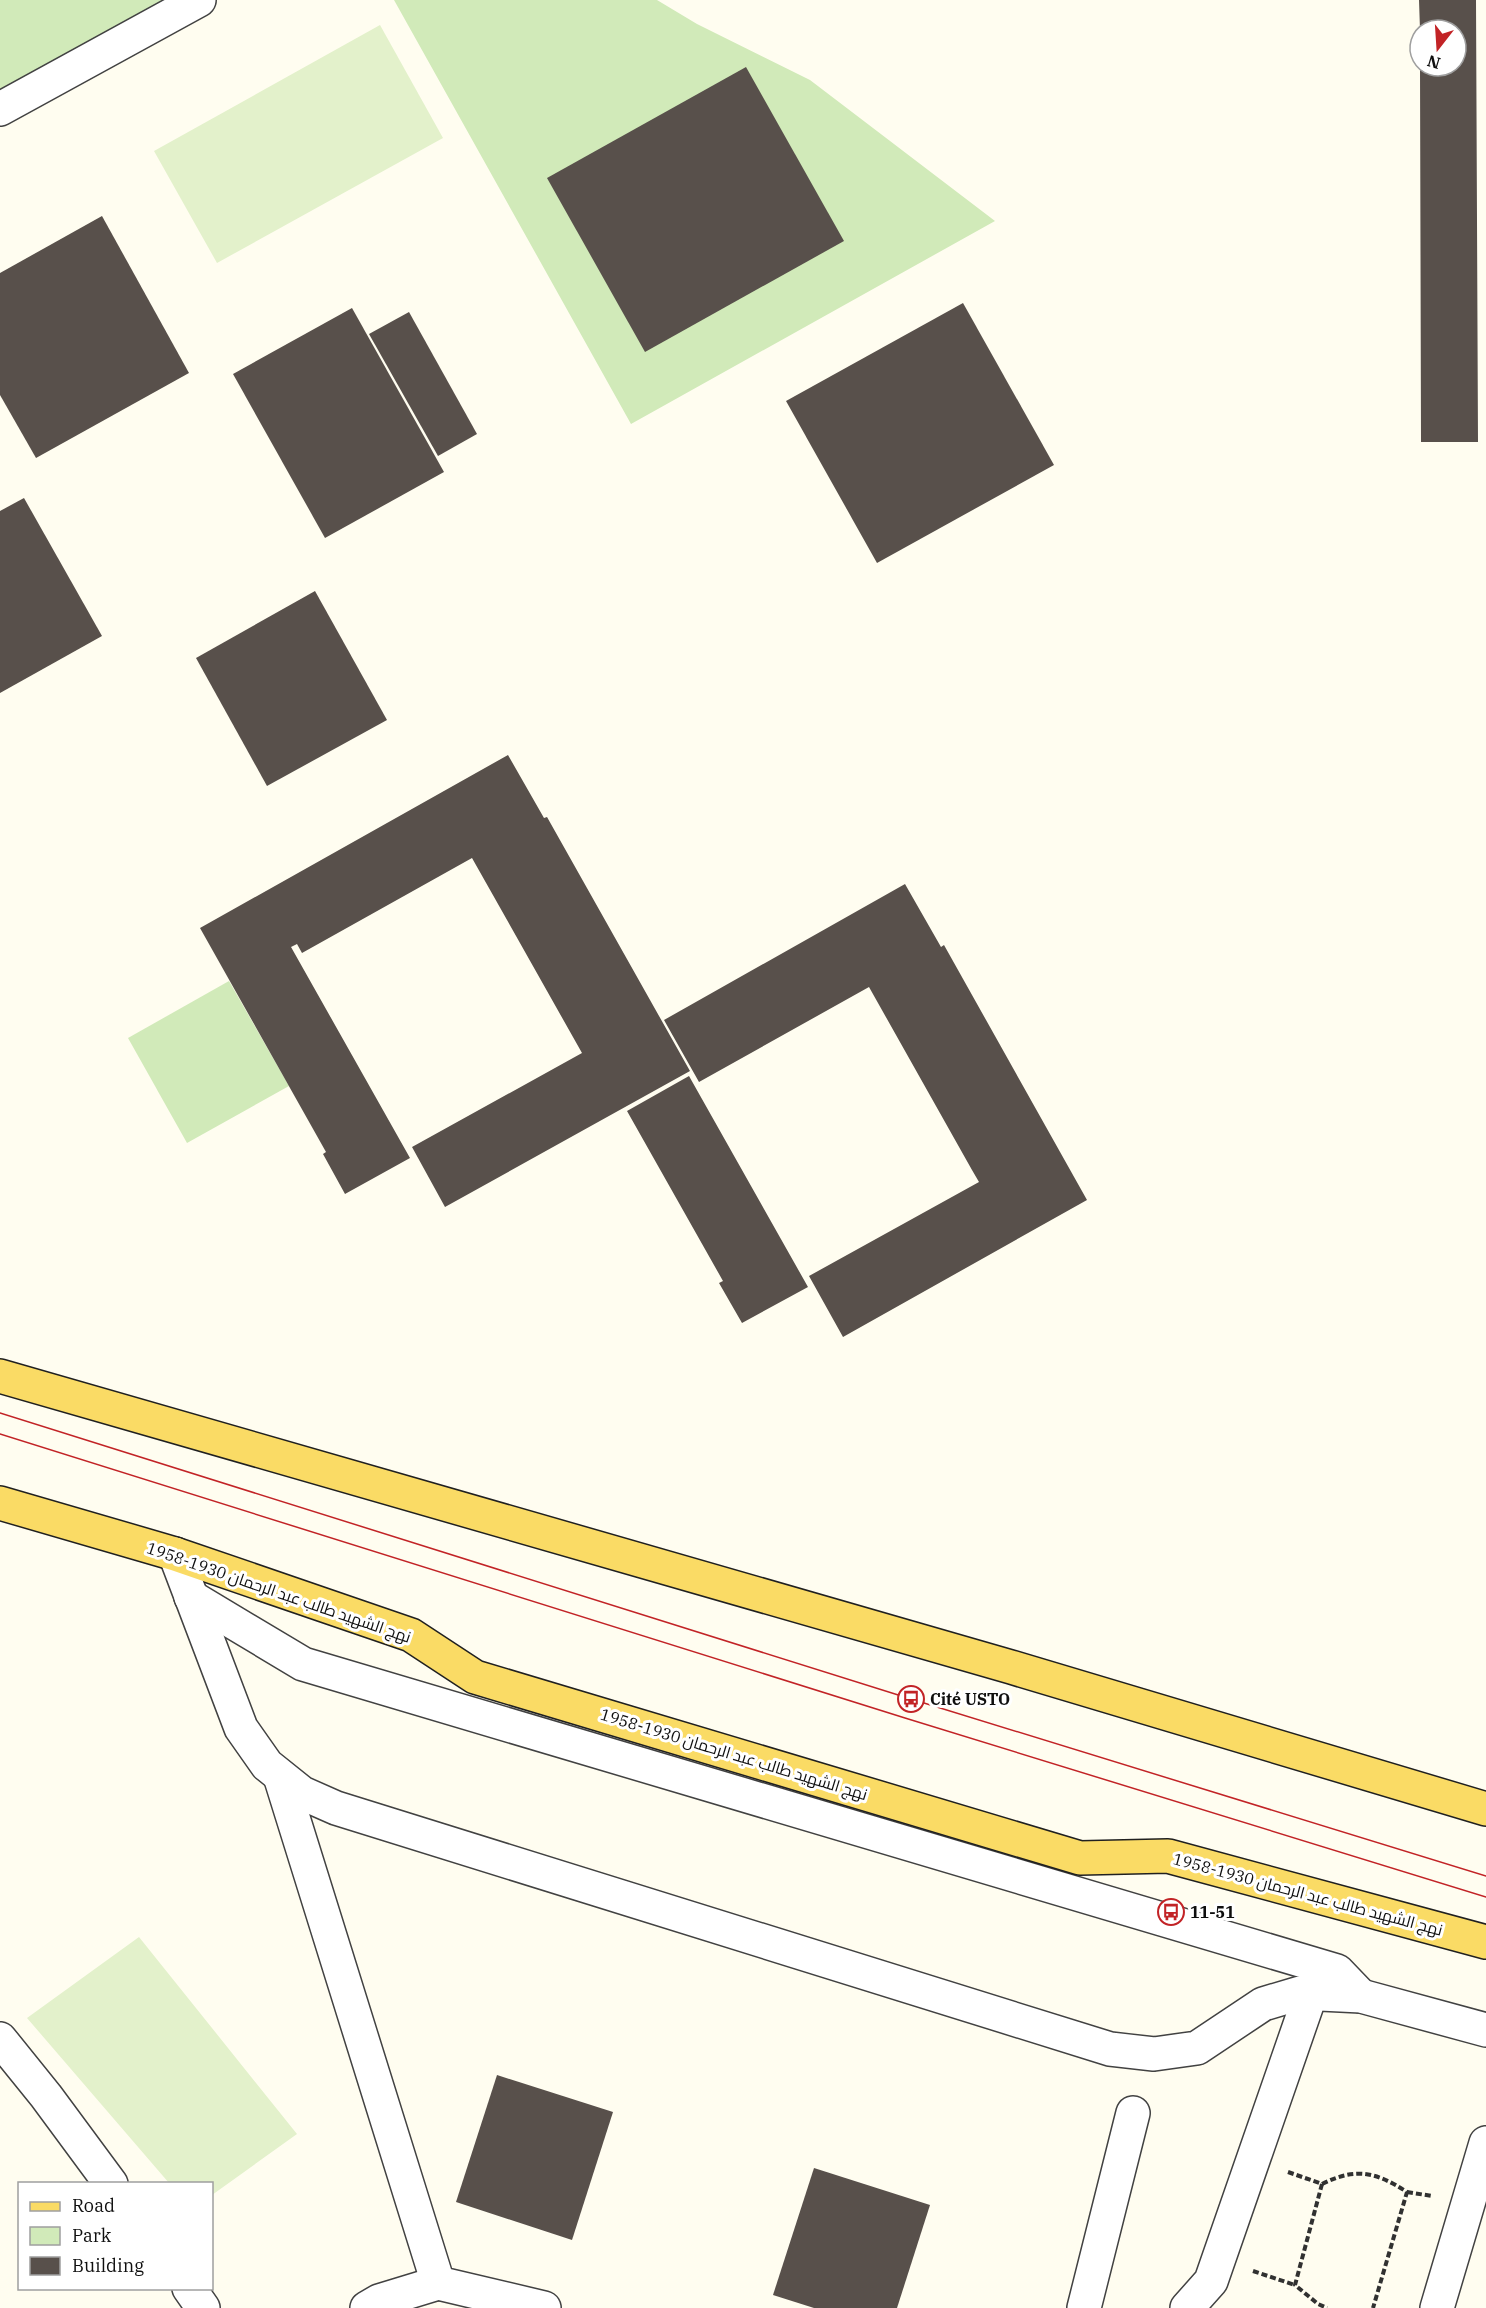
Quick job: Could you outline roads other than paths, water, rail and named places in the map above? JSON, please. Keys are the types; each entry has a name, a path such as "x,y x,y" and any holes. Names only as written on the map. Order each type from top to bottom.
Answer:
{"main road":[{"path":"0,1376 1011,1666 1486,1809"},
{"name":"نهج الشهيد طالب عبد الرحمان 1930-1958","path":"0,1503 175,1554 411,1635 475,1677 1080,1858 1168,1856 1486,1942"}],"street":[{"path":"0,109 200,0"},
{"path":"175,1554 240,1728 267,1765 280,1776 302,1793 336,1808 1110,2049 1154,2054 1197,2048 1263,2004 1300,1993 1361,1996 1486,2030"},
{"path":"191,1597 303,1664 1337,1971 1361,1996"},
{"path":"280,1776 438,2283"},
{"path":"1187,2308 1211,2281 1311,1993"},
{"path":"0,2039 46,2096 110,2182"},
{"path":"1084,2308 1133,2113"},
{"path":"1437,2308 1486,2143"},
{"path":"376,2306 438,2283 544,2308"},
{"path":"190,2290 203,2308"}],"tram line":[{"path":"0,1413 911,1699 1486,1876"},
{"path":"0,1434 905,1718 1486,1897"}],"place":[{"name":"Cité USTO","path":"911,1699"},
{"name":"11-51","path":"1171,1912"}]}
